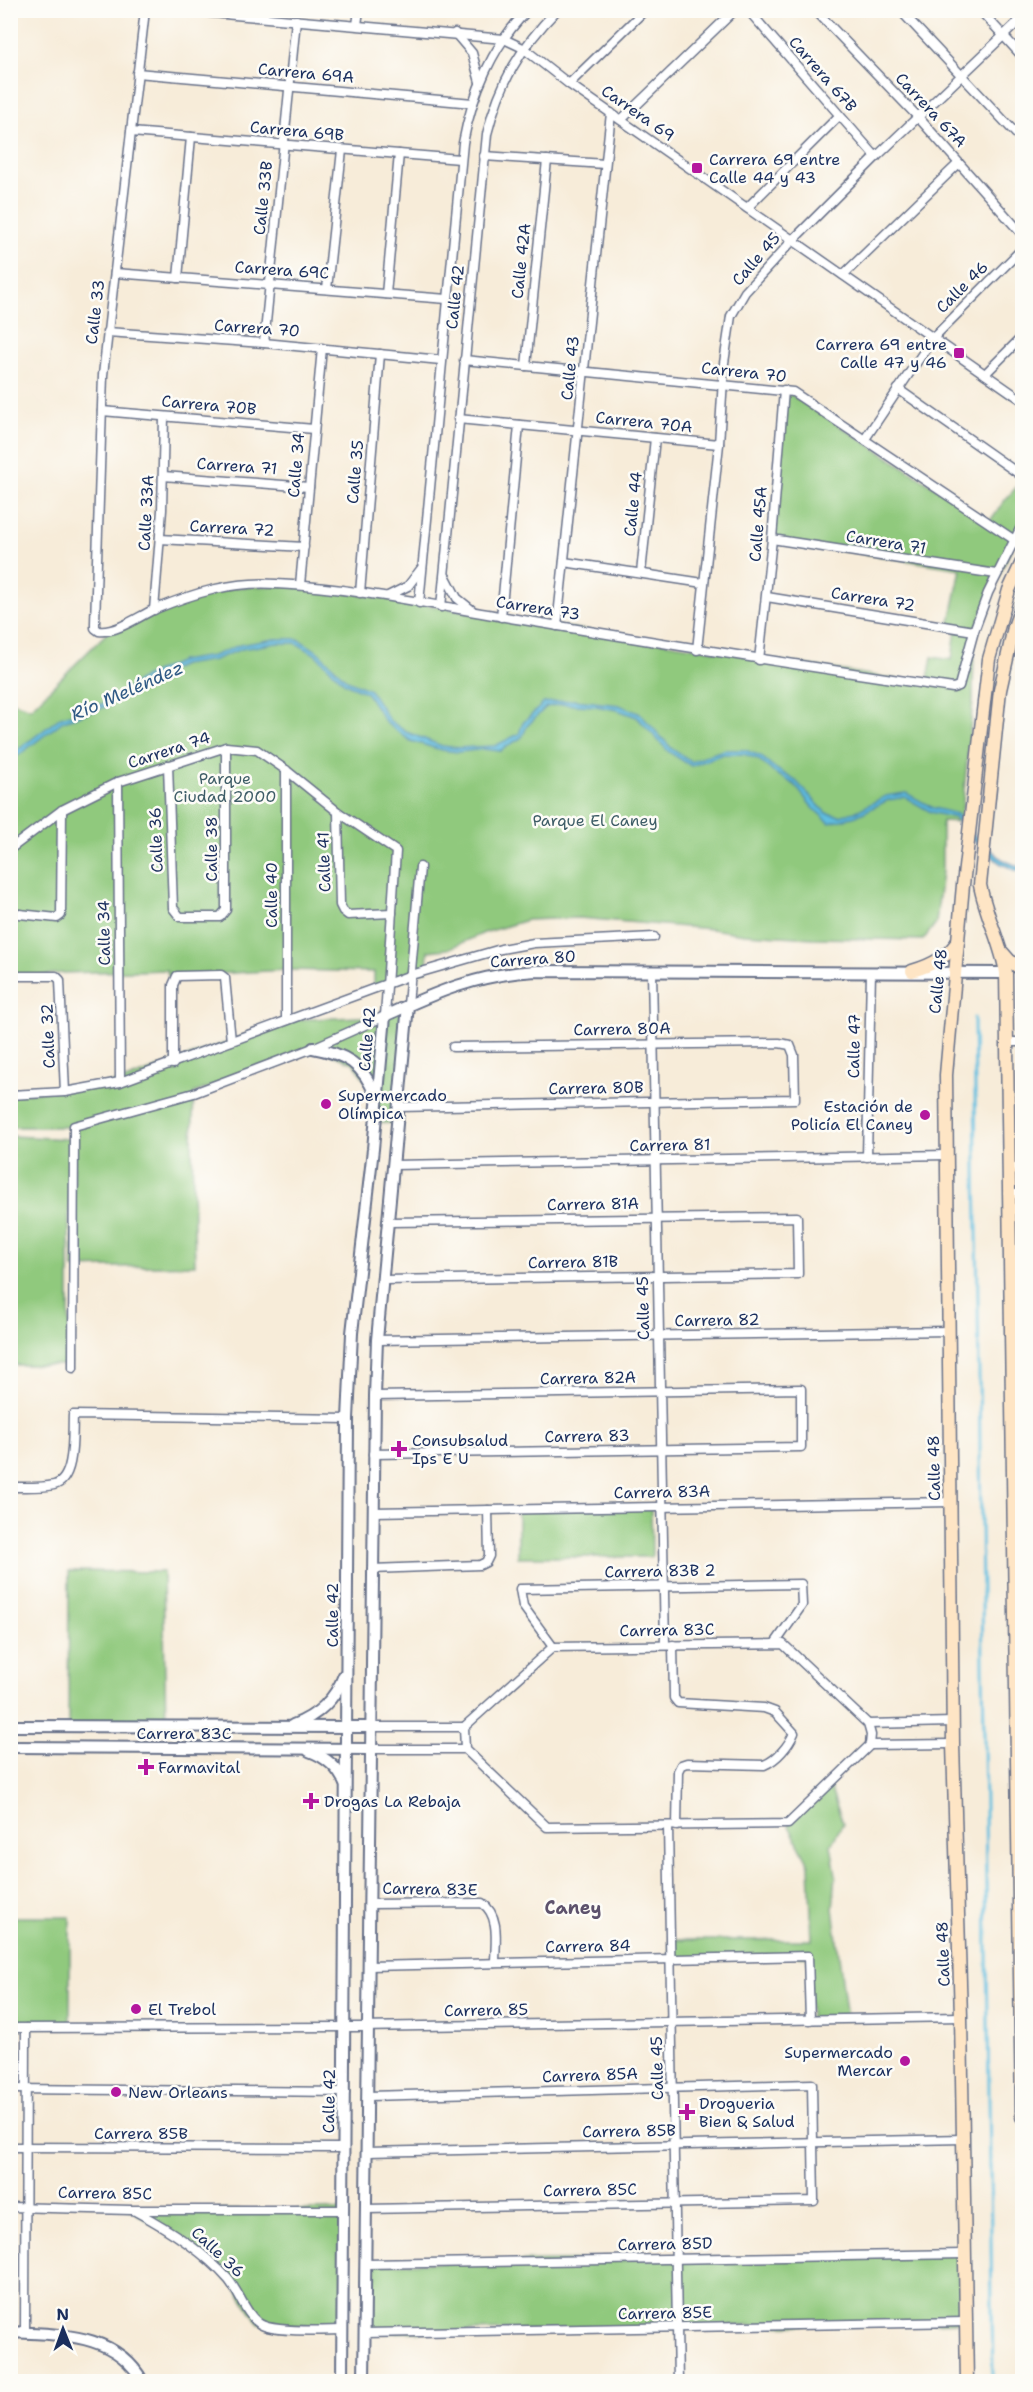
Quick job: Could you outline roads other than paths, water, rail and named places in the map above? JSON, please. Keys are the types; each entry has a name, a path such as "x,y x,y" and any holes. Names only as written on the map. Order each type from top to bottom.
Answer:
{"main road":[{"name":"Calle 48","path":"967,2382 953,1722 946,1075 963,885 989,659 1009,590 1023,562"},
{"path":"1023,605 1014,627 1000,690 980,885 984,908 1000,948 1006,973 1008,1194 1017,1366 1023,2116"},
{"path":"912,971 934,963 944,956 956,944 959,937"},
{"path":"1000,948 1009,960 1023,971"}],"street":[{"name":"Calle 33","path":"110,630 102,632 97,630 95,619 102,411 107,332 145,10"},
{"name":"Carrera 69","path":"178,10 504,39 523,48 569,84 1023,400"},
{"path":"357,25 359,10"},
{"name":"Calle 42","path":"419,603 460,159 480,82 504,39 528,10"},
{"name":"Calle 42","path":"441,606 487,134 495,103 508,74 523,48 557,10"},
{"path":"569,84 645,10"},
{"path":"621,120 735,10"},
{"name":"Carrera 67B","path":"748,10 876,157"},
{"name":"Carrera 67A","path":"815,10 918,117 1023,234"},
{"path":"900,10 1023,140"},
{"path":"980,10 1023,56"},
{"name":"Calle 45","path":"697,650 731,316 745,292 793,240 876,157 1023,18"},
{"name":"Calle 33B","path":"264,343 296,20"},
{"path":"455,33 472,53 480,82"},
{"name":"Carrera 69A","path":"137,74 473,103"},
{"name":"Calle 43","path":"557,626 611,113"},
{"path":"747,208 839,116"},
{"name":"Carrera 69B","path":"131,132 460,159"},
{"path":"178,278 190,137"},
{"path":"327,289 342,150"},
{"path":"386,294 399,154"},
{"path":"484,156 605,164"},
{"name":"Calle 42A","path":"526,366 547,160"},
{"path":"843,275 959,163"},
{"name":"Calle 46","path":"865,439 933,338 1023,249"},
{"name":"Carrera 69C","path":"115,273 447,299"},
{"name":"Carrera 70","path":"107,332 264,343 441,360"},
{"path":"985,374 1023,337"},
{"name":"Calle 34","path":"300,585 322,348"},
{"name":"Calle 35","path":"360,593 380,354"},
{"name":"Carrera 70","path":"464,360 784,390 800,395 1013,539"},
{"path":"898,389 1023,476"},
{"name":"Calle 45A","path":"759,660 767,597 784,390"},
{"name":"Carrera 70B","path":"102,411 314,429"},
{"name":"Calle 33A","path":"154,610 160,539 164,417"},
{"name":"Carrera 70A","path":"458,419 719,444"},
{"path":"501,616 519,425"},
{"name":"Calle 44","path":"641,573 655,438"},
{"name":"Carrera 71","path":"163,476 309,487"},
{"path":"974,631 996,574 1013,539 1023,525"},
{"name":"Carrera 72","path":"160,539 304,547"},
{"name":"Carrera 71","path":"772,540 996,574"},
{"path":"564,562 703,583"},
{"path":"385,597 408,586 418,576 423,566"},
{"path":"444,569 450,588 457,598 478,613"},
{"name":"Carrera 73","path":"110,630 154,610 226,585 260,583 300,585 441,606 759,660 953,688 959,686 962,679 974,631"},
{"name":"Carrera 72","path":"767,597 974,631"},
{"name":"Carrera 74","path":"10,849 62,810 117,783 226,747 257,750 338,812 396,851"},
{"name":"Calle 38","path":"175,913 180,917 220,916 226,910 226,747"},
{"name":"Calle 36","path":"168,765 175,913"},
{"name":"Calle 40","path":"286,770 286,1020"},
{"name":"Calle 34","path":"117,783 120,1083"},
{"path":"10,914 57,918 61,915 62,810"},
{"name":"Calle 41","path":"338,812 340,905 343,911 348,915 392,913"},
{"name":"Calle 42","path":"342,2382 348,1419 352,1333 385,1016 396,851"},
{"path":"364,2382 373,1454 377,1340 420,867"},
{"name":"Carrera 80","path":"10,1095 65,1092 120,1083 411,975 501,948 534,943 654,937"},
{"name":"Calle 45","path":"652,971 664,1586 674,1698 678,1703 764,1708 775,1712 794,1733 791,1740 772,1762 765,1765 687,1763 681,1765 678,1771 672,1826 670,1959 678,2382"},
{"name":"Carrera 80","path":"73,1368 74,1126 194,1093 314,1048 440,991 509,972 912,971 1006,973 1023,971"},
{"name":"Calle 47","path":"867,1157 871,972"},
{"path":"173,1064 174,980 177,976 221,975 225,978 231,1041"},
{"name":"Calle 32","path":"10,979 15,976 56,976 60,980 65,1092"},
{"path":"1006,1042 1023,1042"},
{"name":"Carrera 80A","path":"453,1047 779,1043 790,1045 794,1055 795,1100"},
{"path":"314,1048 335,1052 354,1063 369,1079 377,1099"},
{"name":"Carrera 80B","path":"399,1107 795,1100"},
{"name":"Carrera 81","path":"394,1165 947,1155"},
{"path":"1008,1168 1023,1168"},
{"path":"1008,1194 1023,1194"},
{"name":"Carrera 81A","path":"388,1222 797,1217 798,1274"},
{"name":"Carrera 81B","path":"383,1280 798,1274"},
{"name":"Carrera 82","path":"377,1340 949,1331"},
{"name":"Carrera 82A","path":"375,1396 801,1389 801,1448"},
{"path":"10,1487 56,1485 64,1479 70,1468 73,1415 348,1419"},
{"name":"Carrera 83","path":"373,1454 801,1448"},
{"name":"Carrera 83A","path":"373,1512 951,1502"},
{"path":"372,1569 472,1567 486,1562 490,1549 488,1510"},
{"name":"Carrera 83B 2","path":"553,1647 523,1606 520,1589 801,1584 802,1605 776,1642"},
{"path":"553,1647 464,1727 465,1749 547,1827 788,1824 870,1745 871,1735 868,1724 789,1647 776,1642"},
{"name":"Carrera 83C","path":"553,1647 776,1642"},
{"path":"277,1727 294,1724 325,1707 336,1693 343,1677 346,1660"},
{"path":"868,1724 953,1722"},
{"name":"Carrera 83C","path":"10,1726 464,1727"},
{"path":"50,1748 56,1744 59,1737 57,1731 51,1727"},
{"path":"101,1727 96,1730 93,1737 96,1745 101,1748"},
{"path":"870,1745 954,1744"},
{"name":"Carrera 83C","path":"10,1747 465,1749"},
{"path":"300,1749 310,1751 328,1761 342,1776 346,1786"},
{"name":"Carrera 83E","path":"370,1904 475,1902 489,1908 495,1921 495,1964"},
{"name":"Carrera 84","path":"369,1966 808,1956 810,2020"},
{"name":"Carrera 85","path":"10,2028 369,2027 961,2017"},
{"path":"25,2333 26,2028"},
{"name":"Carrera 85A","path":"368,2096 812,2084 813,2142"},
{"path":"10,2089 345,2092"},
{"name":"Carrera 85B","path":"367,2152 963,2139"},
{"name":"Carrera 85C","path":"366,2210 814,2201 813,2142"},
{"name":"Carrera 85B","path":"10,2147 344,2148"},
{"name":"Carrera 85C","path":"10,2207 131,2210 344,2210"},
{"name":"Calle 36","path":"131,2210 173,2233 203,2255 238,2291 259,2324 271,2329 343,2330"},
{"name":"Carrera 85D","path":"366,2264 964,2254"},
{"name":"Carrera 85E","path":"365,2333 965,2322"},
{"path":"10,2332 82,2338 99,2342 122,2355 143,2382"}],"water":[{"name":"Río Meléndez","path":"275,639 298,639 317,651 347,680 370,690 389,720 406,732 442,746 459,748 495,746 519,734 523,723 544,703 574,700 619,705 640,714 672,749 691,762 723,750 745,750 760,756 796,781 826,813 840,816 855,812 886,796 906,793 933,808 957,814 976,837 1003,860 1022,868 1022,873 1000,863 973,840 955,818 931,812 905,797 888,800 856,816 830,823 813,808 794,784 773,772 758,759 744,754 723,754 691,766 669,752 637,717 618,710 562,704 546,707 527,726 522,737 500,751 484,749 459,752 442,750 411,741 386,723 367,693 345,683 315,654 296,643 276,643 241,649 214,660 182,665 146,681 110,705 63,721 11,761 10,756 61,717 108,702 144,677 181,661 213,656 240,645"}],"waterway":[{"path":"974,1018 993,2382"}],"place":[{"name":"Carrera 69 entre Calle 44 y 43","path":"697,168"},
{"name":"Carrera 69 entre Calle 47 y 46","path":"959,353"},
{"name":"Supermercado Olímpica","path":"326,1104"},
{"name":"Estación de Policía El Caney","path":"925,1115"},
{"name":"Consubsalud Ips E U","path":"399,1449"},
{"name":"Farmavital","path":"146,1767"},
{"name":"Drogas La Rebaja","path":"311,1801"},
{"name":"El Trebol","path":"136,2009"},
{"name":"Supermercado Mercar","path":"905,2061"},
{"name":"New Orleans","path":"116,2092"},
{"name":"Drogueria Bien & Salud","path":"687,2112"}],"district":[{"name":"Caney","path":"573,1908"}],"park label":[{"name":"Parque Ciudad 2000","path":"225,787"},
{"name":"Parque El Caney","path":"595,820"}]}
